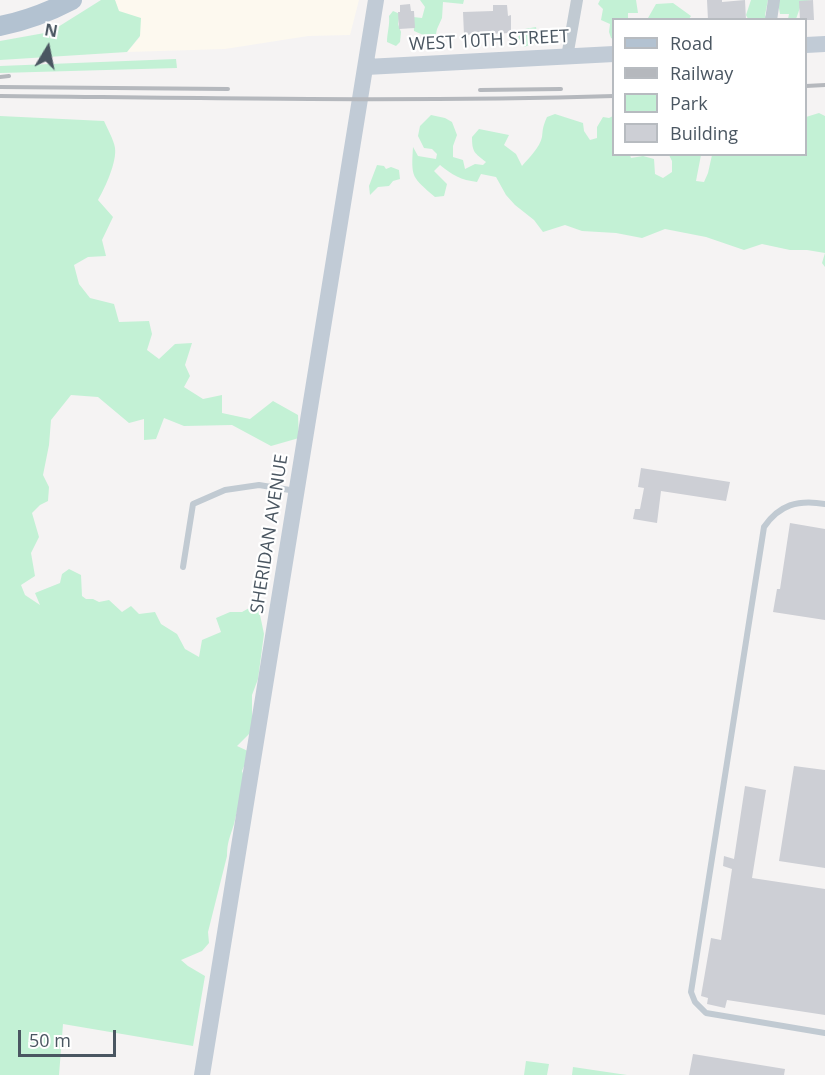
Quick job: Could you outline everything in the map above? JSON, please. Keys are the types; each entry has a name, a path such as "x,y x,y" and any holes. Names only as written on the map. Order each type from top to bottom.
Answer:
{"main road":[{"path":"0,26 48,12 72,0"}],"street":[{"name":"SHERIDAN AVENUE","path":"202,1075 376,0"},
{"path":"567,57 577,0"},
{"path":"771,18 774,0"},
{"path":"807,45 825,44"},
{"name":"WEST 10TH STREET","path":"366,67 612,54"}],"lane":[{"path":"183,567 193,504 225,490 260,486 297,491"},
{"path":"825,504 801,502 784,507 771,516 764,527 691,992 695,1002 706,1013 825,1033"}],"shaded area":[{"path":"115,0 359,0 350,35 308,36 225,49 127,52 140,37 119,11"}],"green space":[{"path":"101,0 115,0 119,11 141,18 140,36 127,52 0,60 0,41 50,32"},
{"path":"420,0 464,0 463,4 443,2 442,18 436,34 428,37 414,31 413,17 422,18 425,7"},
{"path":"600,0 636,0 638,13 628,13 628,18 612,18 612,38 609,32 610,24 601,20 603,9 598,4"},
{"path":"751,0 768,0 766,18 748,18 746,15"},
{"path":"779,0 812,0 802,2 796,18 788,18 789,14 780,14"},
{"path":"673,3 691,16 690,18 648,18 656,4"},
{"path":"393,11 400,14 398,24 401,32 400,42 396,46 387,42 389,16"},
{"path":"536,27 538,42 524,47 518,37 525,29"},
{"path":"176,59 177,68 0,73 0,66"},
{"path":"819,113 825,116 825,253 790,250 762,244 744,250 706,237 665,229 642,238 616,233 582,231 565,225 543,232 534,220 506,195 496,177 481,174 477,182 471,181 449,172 440,165 434,171 447,184 444,196 435,197 417,181 412,165 413,147 418,156 436,159 437,154 432,149 424,148 418,136 420,126 431,115 452,122 457,135 453,146 453,157 463,160 465,169 475,164 483,165 486,162 477,154 473,146 472,137 479,129 509,135 504,145 516,154 522,166 539,145 547,117 555,114 583,123 584,131 590,140 597,138 597,127 603,117 612,116 612,156 630,156 631,158 643,156 654,159 655,174 663,178 672,172 670,156 701,156 696,181 704,182 712,156 807,156 807,117"},
{"path":"0,116 104,121 113,141 115,154 110,175 98,200 113,217 102,240 106,256 88,257 74,265 79,284 90,298 114,304 119,322 149,321 152,334 147,350 159,359 175,344 192,343 185,365 190,376 184,387 203,399 222,395 222,413 250,419 273,401 298,415 299,438 271,446 232,425 184,426 164,418 156,439 144,440 144,419 129,423 98,397 71,395 51,420 43,475 49,487 48,501 32,513 39,537 31,553 35,576 21,585 25,595 40,605 35,593 60,583 62,574 69,569 81,575 82,596 86,599 99,602 109,600 122,612 131,606 139,614 155,612 161,624 177,634 185,649 199,657 202,640 221,632 216,618 230,612 242,612 251,607 259,610 264,634 258,679 252,695 254,725 250,733 237,746 250,752 242,771 246,782 228,843 227,856 208,932 209,943 202,951 181,960 205,976 193,1046 63,1024 59,1075 0,1075"},
{"path":"377,165 384,166 386,169 391,167 399,170 400,179 393,181 389,186 378,187 370,195 369,186"},
{"path":"526,1061 549,1064 547,1075 524,1075"},
{"path":"573,1067 627,1075 572,1075"}],"building":[{"path":"707,0 722,0 722,2 745,0 746,18 708,18"},
{"path":"813,0 814,20 800,18 799,1"},
{"path":"410,4 411,11 414,11 415,28 399,29 400,5"},
{"path":"493,5 507,5 508,16 511,15 511,33 464,35 463,12 493,11"},
{"path":"641,468 730,482 726,501 661,491 657,523 633,519 635,509 640,509 644,488 638,487"},
{"path":"790,523 825,529 825,620 773,612 777,589 780,589"},
{"path":"794,766 825,770 825,868 779,861"},
{"path":"745,786 766,790 752,878 825,889 825,1015 727,1000 725,1008 707,1004 708,998 701,996 711,938 721,940 732,869 723,866 724,856 734,859"},
{"path":"693,1054 785,1069 784,1075 689,1075"}],"railway":[{"path":"0,77 9,76"},
{"path":"807,86 825,85"},
{"path":"0,87 228,89"},
{"path":"480,90 561,89"},
{"path":"0,96 383,99 612,96"}]}
